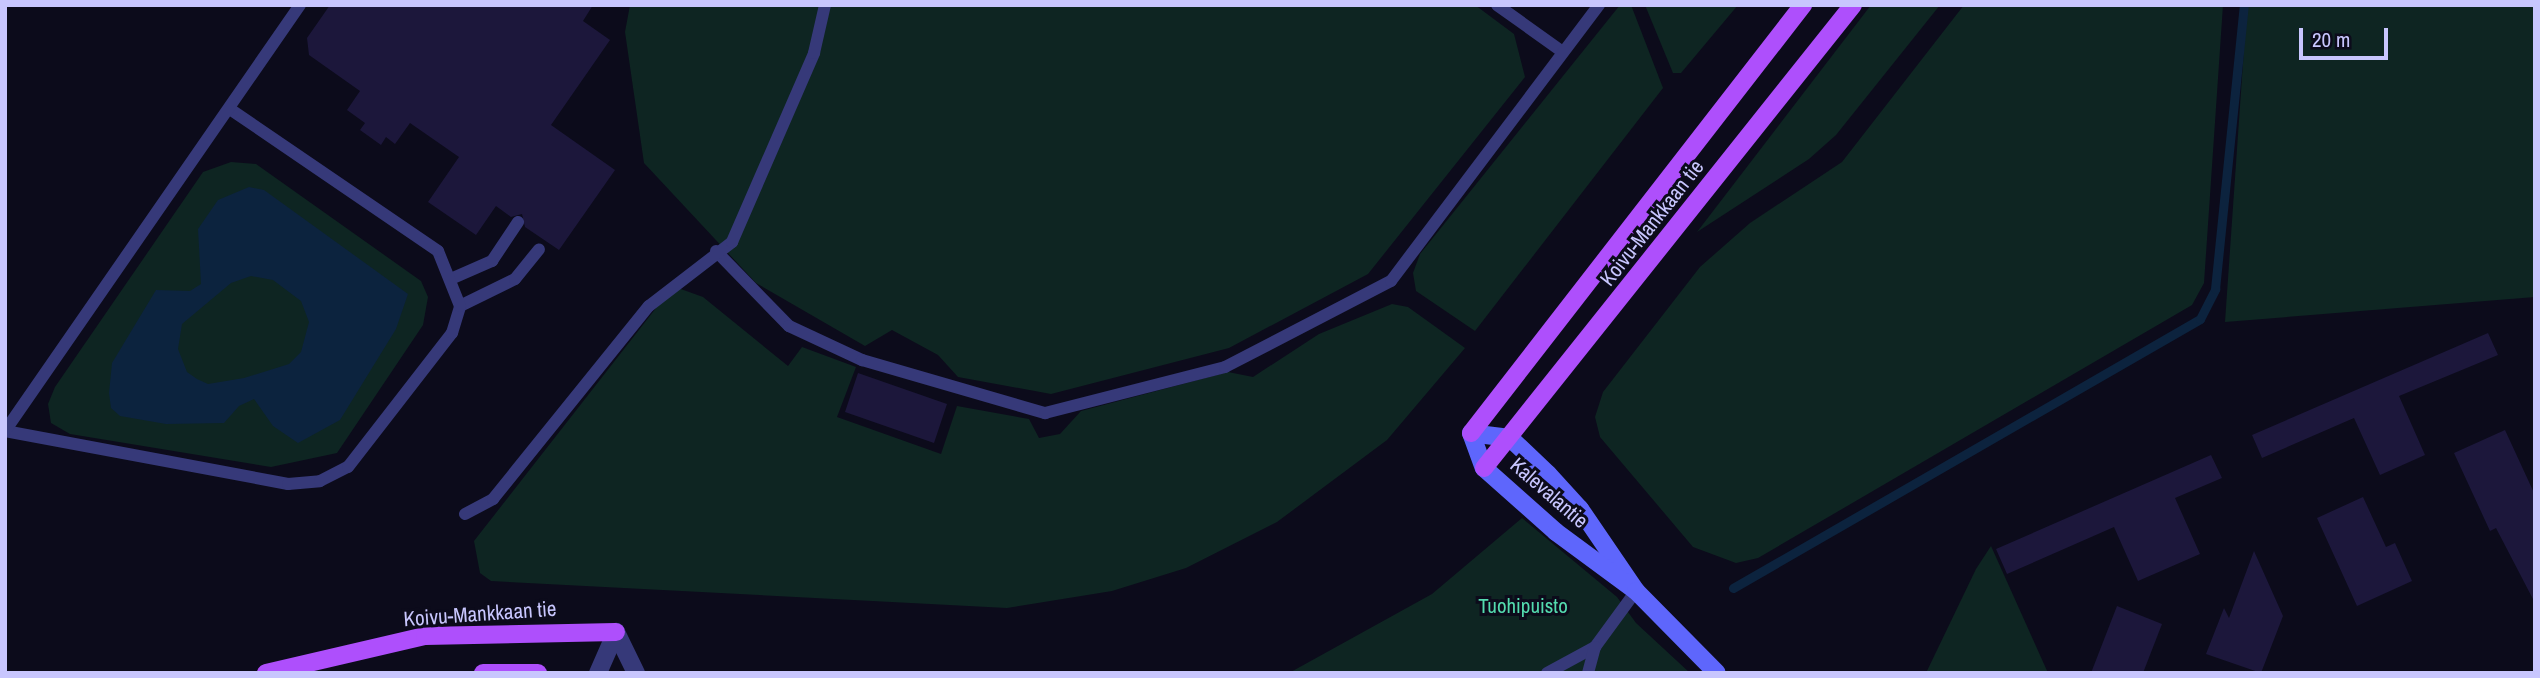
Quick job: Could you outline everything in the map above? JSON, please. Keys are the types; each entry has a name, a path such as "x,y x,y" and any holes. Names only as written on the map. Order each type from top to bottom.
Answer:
{"main road":[{"name":"Koivu-Mankkaan tie","path":"1471,433 1803,5"},
{"name":"Koivu-Mankkaan tie","path":"1484,468 1853,5"},
{"name":"Kalevalantie","path":"1636,591 1580,509 1510,438 1471,433 1484,468 1556,532 1636,591 1717,673"},
{"name":"Koivu-Mankkaan tie","path":"266,673 425,636 616,632"},
{"path":"483,673 535,671"}],"street":[{"path":"598,673 616,632"},
{"path":"616,632 636,673"}],"lane":[{"path":"230,109 438,251 453,278 460,306 452,333 348,467 320,481 288,484 107,454 5,431 300,5"},
{"path":"465,514 493,499 649,306 716,251 732,242 814,53 825,5"},
{"path":"1497,5 1563,52"},
{"path":"716,251 789,326 862,360 1045,413 1225,367 1391,281 1600,5"},
{"path":"453,278 492,261 518,222"},
{"path":"460,306 515,279 539,249"},
{"path":"1588,673 1595,647 1636,591"},
{"path":"1547,673 1595,647"}],"green space":[{"path":"630,5 1475,5 1514,34 1525,77 1368,274 1229,348 1051,394 958,377 938,355 892,330 865,346 756,283 644,163 625,32"},
{"path":"1620,5 1631,5 1663,88 1475,331 1416,291 1413,273 1420,254"},
{"path":"1645,5 1738,5 1681,73 1673,73"},
{"path":"1871,5 1940,5 1836,135 1809,159 1697,232"},
{"path":"1964,5 2223,5 2204,283 2192,305 1758,558 1736,563 1693,547 1600,437 1595,417 1603,392 1700,267 1750,223 1842,162"},
{"path":"2247,5 2535,5 2535,297 2225,322"},
{"path":"231,162 256,164 421,281 428,297 423,325 337,453 271,467 70,434 51,423 48,404 55,387 203,172"},
{"path":"678,288 703,297 788,366 802,347 856,367 837,417 941,454 957,406 1029,419 1039,438 1060,434 1081,411 1228,372 1253,377 1319,334 1392,304 1408,307 1465,348 1387,440 1277,522 1186,568 1112,591 1007,608 491,581 480,573 474,541 660,303"},
{"name":"Tuohipuisto","path":"1522,518 1617,597 1636,623 1690,673 1289,673 1432,594"},
{"path":"1991,546 2048,673 1926,673 1976,569"}],"water":[{"path":"249,187 264,190 408,294 396,329 340,420 298,443 273,426 254,399 239,406 224,423 166,424 120,416 111,408 109,393 112,363 156,290 190,291 201,284 198,229 218,200","holes":["251,276 273,280 301,301 309,322 301,352 289,364 244,378 208,384 187,372 178,349 182,324 231,283"]}],"building":[{"path":"330,5 593,5 583,21 610,40 551,125 615,170 559,250 525,227 522,214 511,217 496,206 476,235 428,202 459,157 410,123 395,144 386,137 381,145 360,130 365,123 347,110 360,91 309,55 307,38"},
{"path":"2488,333 2498,355 2399,396 2425,455 2380,475 2354,418 2262,458 2252,435"},
{"path":"858,373 947,404 934,443 845,412"},
{"path":"2505,430 2535,495 2535,603 2496,528 2490,531 2454,453"},
{"path":"2211,455 2222,478 2175,498 2200,554 2138,581 2114,527 2007,574 1996,549"},
{"path":"2363,497 2386,547 2395,543 2412,581 2357,606 2317,518"},
{"path":"2254,551 2283,616 2261,673 2206,654 2224,608 2229,618"},
{"path":"2117,606 2162,624 2143,673 2091,673"}],"waterway":[{"path":"1733,588 2200,319 2215,289 2244,5"}]}
